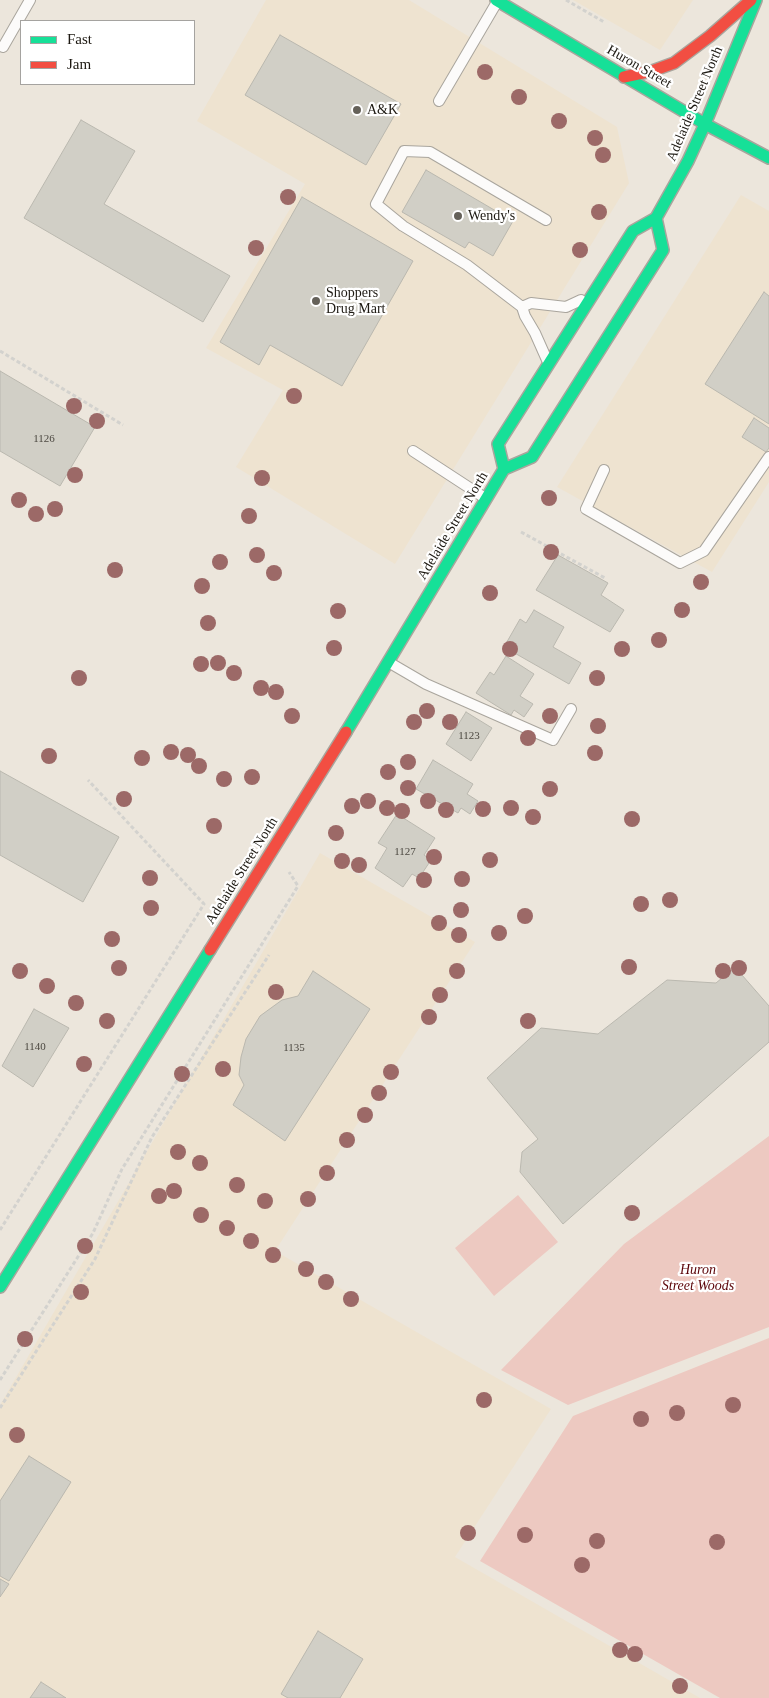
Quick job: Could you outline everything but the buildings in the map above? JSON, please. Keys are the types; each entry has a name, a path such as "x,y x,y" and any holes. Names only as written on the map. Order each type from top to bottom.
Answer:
{"main road":[{"path":"624,77 674,63 710,36 751,0"},
{"name":"Adelaide Street North","path":"504,469 498,444 633,230 656,218 688,161 705,124 756,0"},
{"name":"Huron Street","path":"497,1 705,124 769,158"},
{"name":"Adelaide Street North","path":"0,1287 390,662 504,469 532,457 663,250 656,218"}],"lane":[{"path":"3,47 30,0"},
{"path":"439,101 497,1"},
{"path":"546,220 430,152 404,151 376,204 403,226 467,265 522,307 549,365"},
{"path":"522,307 532,303 566,307 593,295"},
{"path":"413,451 487,499"},
{"path":"604,470 586,509 680,563 704,551 769,457"},
{"path":"390,662 426,684 553,740 571,709"}],"path":[{"path":"566,0 604,22"},
{"path":"0,351 123,425"},
{"path":"521,532 605,578"},
{"path":"0,1230 204,904 88,780"},
{"path":"0,1380 93,1233 122,1170 131,1155 298,886 273,849"},
{"path":"0,1408 95,1259 152,1137 269,955"}],"shaded area":[{"path":"266,0 409,0 617,127 629,183 395,564 236,467 283,390 206,348 305,184 197,121"},
{"path":"573,0 693,0 660,50"},
{"path":"741,195 769,211 769,482 712,572 557,487"},
{"path":"320,853 475,942 275,1251 551,1409 455,1557 700,1698 0,1698 0,1405"}],"green space":[{"name":"Huron Street Woods","path":"769,1136 769,1327 568,1405 501,1370 624,1244"},
{"path":"518,1195 558,1242 494,1296 455,1248"},
{"path":"769,1338 769,1698 720,1698 480,1561 573,1416"}],"traffic: fast":[{"path":"496,0 705,124 769,158"},
{"path":"504,469 498,444 633,231 656,218 688,161 705,124 756,0"},
{"path":"346,732 504,469 532,457 663,250 656,218"},
{"path":"0,1287 210,950"}],"traffic: jam":[{"path":"624,77 652,71 674,63 710,36 751,0"},
{"path":"210,950 346,732"}],"place":[{"name":"A&K","path":"357,110"},
{"name":"Wendy's","path":"458,216"},
{"name":"Shoppers Drug Mart","path":"316,301"}]}
